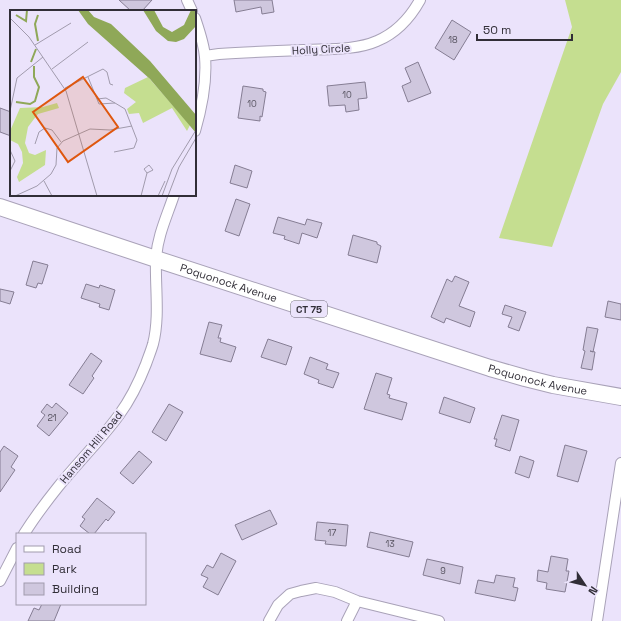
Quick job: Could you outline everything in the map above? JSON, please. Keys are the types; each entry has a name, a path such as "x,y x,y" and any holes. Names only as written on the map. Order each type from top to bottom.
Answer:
{"main road":[{"name":"Poquonock Avenue","path":"0,207 490,368 553,385 621,397"}],"street":[{"path":"187,0 192,10"},
{"name":"Holly Circle","path":"205,56 363,46 376,42 399,27 408,18 420,0"},
{"path":"196,21 205,56 203,98 196,126"},
{"name":"Hansom Hill Road","path":"25,533 58,487 119,415 134,391 146,366 153,344 156,326 156,259 159,243 174,196"},
{"path":"597,621 621,463"},
{"path":"0,581 16,550"},
{"path":"269,621 278,605 290,594 316,588 335,592 357,601 439,621"},
{"path":"347,621 357,601"}],"green space":[{"path":"565,0 621,0 621,72 603,104 552,247 499,238 572,27"}],"building":[{"path":"119,0 152,0 143,10 130,10"},
{"path":"234,0 272,0 274,12 262,14 261,7 236,12"},
{"path":"452,20 471,32 454,60 435,48"},
{"path":"418,62 431,93 408,102 402,86 411,82 405,68"},
{"path":"365,82 367,98 358,99 359,110 346,112 345,105 329,106 327,86"},
{"path":"243,86 263,89 263,91 266,92 260,121 238,118"},
{"path":"0,108 10,112 10,136 0,132"},
{"path":"235,165 252,171 247,188 230,183"},
{"path":"236,199 250,204 239,236 225,231"},
{"path":"278,217 305,225 307,219 322,223 317,238 302,233 299,244 284,239 285,236 273,233"},
{"path":"353,235 377,242 377,244 381,246 377,263 348,255"},
{"path":"33,261 48,265 42,284 38,283 36,288 26,285"},
{"path":"455,276 469,282 459,306 475,312 470,327 446,318 444,323 431,317 447,279 452,282"},
{"path":"86,284 99,288 100,285 115,290 109,310 99,307 100,304 81,298"},
{"path":"0,289 14,292 10,304 0,301"},
{"path":"608,301 621,304 621,320 605,317"},
{"path":"505,305 526,312 519,331 508,327 512,317 502,314"},
{"path":"209,322 222,325 218,338 221,338 220,342 236,347 231,362 200,354"},
{"path":"587,327 598,329 593,352 595,352 592,370 581,368 585,351 583,350"},
{"path":"268,339 292,347 286,365 261,357"},
{"path":"91,353 102,361 92,376 94,378 83,394 69,385"},
{"path":"310,357 328,364 326,369 339,373 333,388 318,383 319,380 304,374"},
{"path":"376,373 392,378 387,394 390,395 389,398 407,403 402,420 364,409"},
{"path":"444,397 475,408 470,423 439,413"},
{"path":"56,403 68,413 49,436 37,426 45,415 41,412 47,404 52,408"},
{"path":"169,404 183,412 166,441 152,432"},
{"path":"502,415 519,420 510,451 495,446 497,439 494,439"},
{"path":"565,445 587,451 578,482 557,476"},
{"path":"4,446 18,456 11,467 15,470 0,492 0,452"},
{"path":"139,451 152,462 133,484 120,473"},
{"path":"520,456 534,461 529,478 515,473"},
{"path":"97,498 115,512 108,521 106,519 95,533 89,533 80,526 85,519 82,517"},
{"path":"270,510 277,524 242,540 235,525"},
{"path":"317,522 348,525 346,546 325,544 326,541 315,540"},
{"path":"370,532 413,542 409,557 367,547"},
{"path":"221,553 236,561 218,595 203,587 208,578 201,575 207,565 213,568"},
{"path":"551,556 568,559 566,571 569,571 565,592 546,589 547,583 537,581 538,570 548,572"},
{"path":"427,559 463,567 460,584 423,575"},
{"path":"496,575 515,578 513,587 518,588 515,601 475,593 478,580 494,583"},
{"path":"42,605 61,605 54,621 28,621 34,608 39,610"}]}
